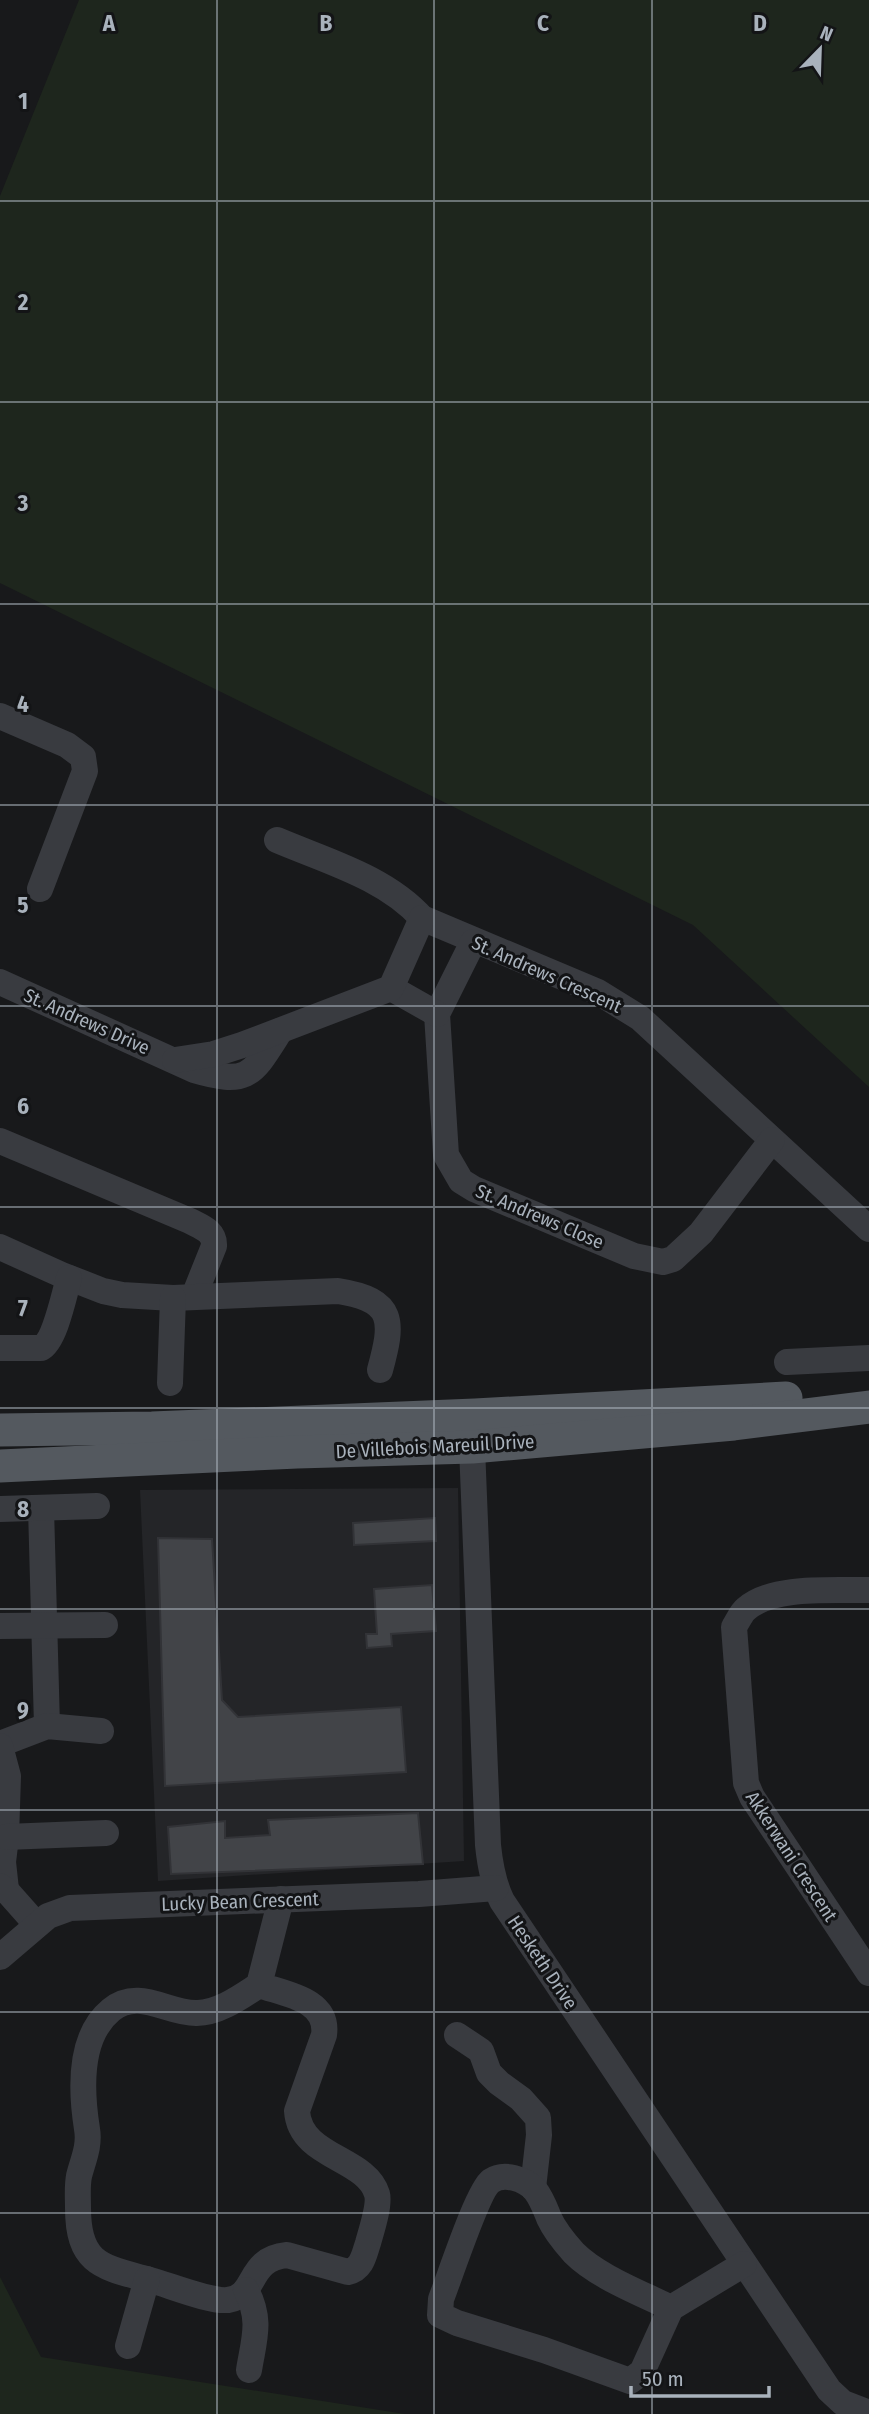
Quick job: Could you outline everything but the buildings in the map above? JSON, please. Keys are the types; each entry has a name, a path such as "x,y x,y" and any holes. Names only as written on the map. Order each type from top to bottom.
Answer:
{"main road":[{"name":"De Villebois Mareuil Drive","path":"0,1466 297,1452 473,1431 869,1394"},
{"name":"De Villebois Mareuil Drive","path":"0,1430 152,1428 473,1431 734,1424 869,1407"}],"street":[{"path":"0,716 67,745 83,757 85,771 40,889"},
{"name":"St. Andrews Crescent","path":"277,840 386,888 409,903 422,918 473,942 597,992 640,1018 859,1220"},
{"path":"422,918 391,988 437,1014 473,942"},
{"name":"St. Andrews Drive","path":"0,982 175,1060 214,1054 391,988"},
{"name":"St. Andrews Close","path":"437,1014 446,1155 461,1181 474,1189 634,1256 663,1262 684,1251 701,1233 772,1140"},
{"path":"0,1141 190,1221 211,1233 214,1246 184,1297 170,1383"},
{"path":"0,1247 69,1278 122,1295 184,1297 338,1291 360,1296 383,1309 389,1325 380,1370"},
{"path":"0,1348 46,1346 69,1278"},
{"path":"787,1362 869,1358"},
{"name":"Hesketh Drive","path":"473,1431 488,1845 496,1888 502,1901 829,2390 838,2409 869,2413"},
{"path":"0,1509 97,1506"},
{"path":"41,1508 47,1726"},
{"name":"Akkerwani Crescent","path":"869,1590 789,1592 763,1598 745,1609 734,1627 746,1783 752,1797 869,1973"},
{"path":"0,1626 105,1625"},
{"path":"37,1925 3,1888 8,1776 0,1745 47,1726 101,1731"},
{"path":"6,1838 106,1833"},
{"name":"Lucky Bean Crescent","path":"0,1957 52,1913 81,1907 419,1894 496,1888"},
{"path":"260,1985 306,2000 324,2023 324,2035 297,2111 300,2129 328,2153 363,2175 376,2190 378,2200 364,2255 355,2270 348,2272 287,2255 278,2256 261,2264 246,2290 240,2295 223,2300 100,2263 89,2255 82,2244 78,2216 78,2179 88,2143 83,2098 86,2048 111,2009 128,2001 151,2001 199,2014 221,2007 260,1985 281,1899"},
{"path":"457,2035 481,2050 489,2073 521,2099 538,2118 539,2136 533,2188"},
{"path":"671,2308 587,2265 561,2238 545,2204 533,2188 519,2179 500,2177 489,2182 480,2198 441,2299 440,2315 630,2381 642,2372 671,2308 744,2264"},
{"path":"128,2346 147,2279"},
{"path":"246,2290 255,2305 257,2319 249,2370"}],"shaded area":[{"path":"79,0 869,0 869,1087 693,925 0,583 0,196"},
{"path":"458,1488 464,1861 158,1881 140,1490"},
{"path":"0,2277 41,2357 405,2414 0,2414"}]}
